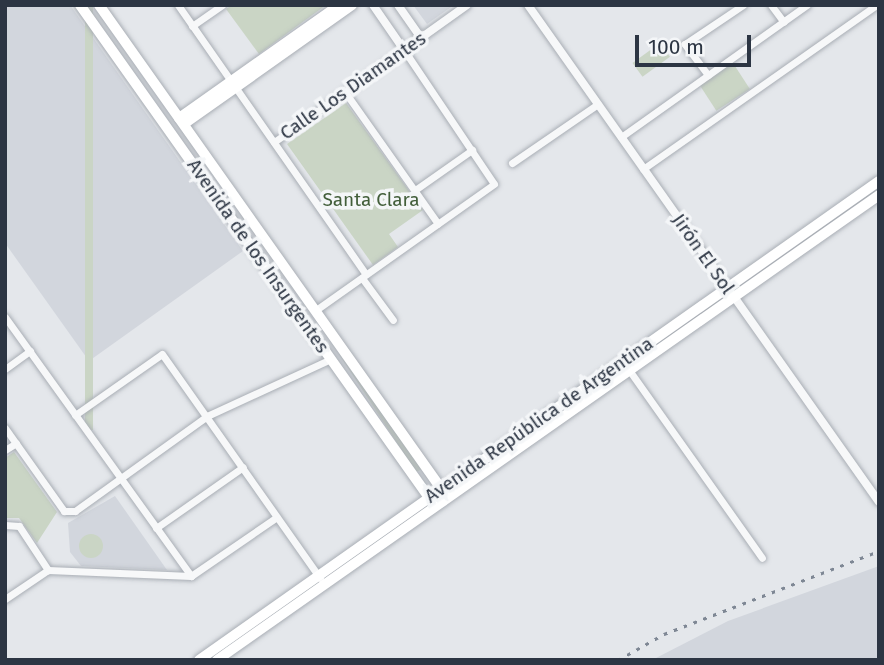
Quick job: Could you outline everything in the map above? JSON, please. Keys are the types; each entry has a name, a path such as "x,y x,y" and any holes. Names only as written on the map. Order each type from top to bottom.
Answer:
{"main road":[{"name":"Avenida de los Insurgentes","path":"80,5 432,502"},
{"name":"Avenida de los Insurgentes","path":"99,5 444,493"},
{"path":"181,121 339,5"},
{"path":"233,84 352,5"},
{"name":"Avenida República de Argentina","path":"444,493 629,370 879,181"},
{"name":"Avenida República de Argentina","path":"217,660 322,580 730,292 879,195"},
{"name":"Avenida República de Argentina","path":"199,660 322,580"}],"street":[{"path":"178,5 393,320"},
{"path":"192,26 222,5"},
{"path":"316,310 494,184 373,5"},
{"path":"398,5 421,38"},
{"name":"Calle Los Diamantes","path":"274,142 467,5"},
{"name":"Jirón El Sol","path":"528,5 879,502"},
{"path":"771,5 784,22"},
{"path":"621,137 807,5"},
{"path":"708,75 685,44 741,6"},
{"path":"643,169 874,6"},
{"path":"345,92 438,224"},
{"path":"512,163 598,104"},
{"path":"415,190 472,150"},
{"path":"5,317 191,576"},
{"path":"5,369 30,351"},
{"path":"75,415 161,354 322,580"},
{"path":"5,428 64,510 75,511 207,416 331,359"},
{"path":"629,370 762,558"},
{"path":"5,450 16,443"},
{"path":"156,528 243,467"},
{"path":"5,599 48,570 191,576 278,517"},
{"path":"5,525 19,526 48,570"}],"shaded area":[{"path":"5,5 70,5 243,251 89,361 5,243"},
{"path":"413,5 454,5 427,24"},
{"path":"115,496 167,570 81,566 70,552 68,523"},
{"path":"879,566 879,660 656,658 728,621"}],"green space":[{"path":"85,5 93,5 93,430 85,430"},
{"path":"232,5 326,5 259,54 226,9"},
{"path":"660,43 670,57 642,77 632,63"},
{"path":"733,63 750,89 716,111 699,85"},
{"name":"Santa Clara","path":"346,103 423,210 389,234 398,247 373,265 287,144"},
{"path":"337,351 422,469 416,472"},
{"path":"14,452 57,512 37,543 19,518 5,518 5,458"},
{"path":"91,534 99,538 103,546 99,554 91,558 83,554 79,546 83,538"}],"railway":[{"path":"618,660 664,634 879,551"}]}
